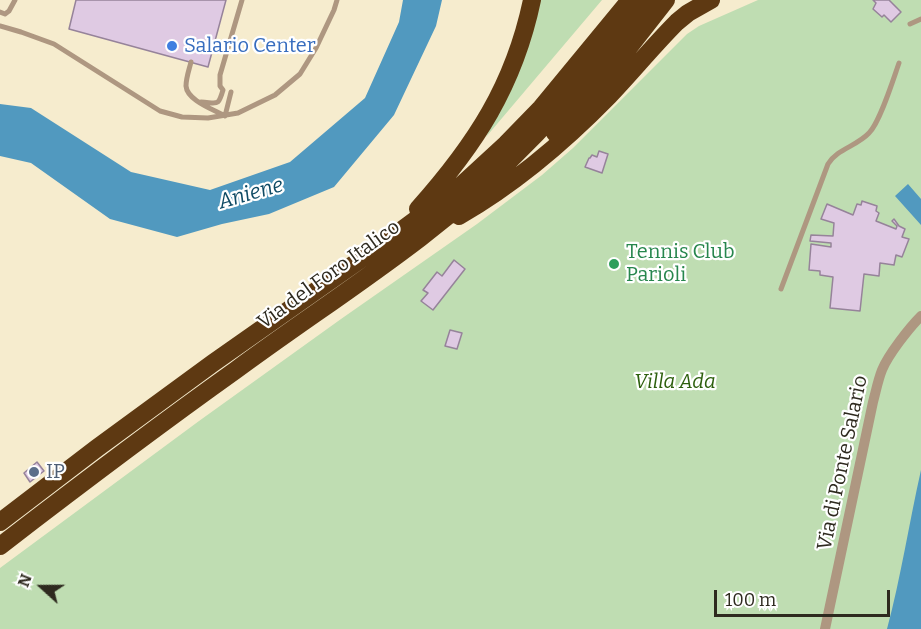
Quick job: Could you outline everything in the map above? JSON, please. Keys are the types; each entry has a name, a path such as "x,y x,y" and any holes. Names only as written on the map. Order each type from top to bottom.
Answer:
{"highway":[{"path":"391,238 449,172 488,119 514,60 532,0"},
{"path":"470,177 614,0"},
{"name":"Via del Foro Italico","path":"0,522 213,363 445,198 506,144 541,108 630,0"},
{"name":"Via del Foro Italico","path":"0,546 235,370 421,237 502,167 546,122 581,83 648,0"},
{"path":"506,185 582,103 666,0"},
{"path":"421,237 480,204 551,150 622,82 677,22 711,0"}],"street":[{"name":"Via di Ponte Salario","path":"825,629 880,374 886,361 921,316"}],"lane":[{"path":"0,12 4,14 9,11 15,0"},
{"path":"201,102 220,101 223,90 220,86 220,75 242,0"},
{"path":"0,26 54,44 160,111 182,117 208,118 238,112 274,94 300,74 316,48 337,0"},
{"path":"910,24 921,19"},
{"path":"191,62 186,83 187,91 192,98 225,116"},
{"path":"781,289 831,158 863,139 873,129 899,63"},
{"path":"225,116 231,92"}],"green space":[{"path":"539,0 602,0 486,137 514,79"},
{"name":"Villa Ada","path":"758,0 921,0 921,629 0,629 0,568 199,421 477,224 542,175 573,148 687,34 699,26"}],"water":[{"name":"Aniene","path":"403,0 442,0 436,26 394,115 334,187 269,214 177,237 110,219 31,163 0,156 0,104 31,108 131,172 210,190 290,162 365,98 399,22"},
{"path":"908,184 921,199 921,225 895,196"},
{"path":"921,470 921,629 887,629 897,590"}],"building":[{"name":"Salario Center","path":"76,0 226,0 208,67 69,29"},
{"path":"873,0 889,0 901,12 891,22 873,9 876,3"},
{"path":"599,151 608,154 602,173 585,167 589,158 592,155 597,157"},
{"path":"862,201 877,206 876,211 879,213 876,221 896,229 897,226 892,221 894,219 899,226 905,229 902,237 909,239 902,257 896,255 894,265 880,263 879,276 864,274 860,311 830,308 833,277 820,275 820,271 809,270 811,244 831,247 831,243 810,241 811,235 833,236 834,223 821,219 827,204 853,215 857,204 861,205"},
{"path":"454,260 465,269 433,310 421,301 428,293 423,290 437,272 442,276"},
{"path":"450,330 462,333 457,349 445,346"},
{"name":"IP","path":"37,462 44,471 30,482 24,473"}],"place":[{"name":"Salario Center","path":"172,46"},
{"name":"Tennis Club Parioli","path":"614,264"},
{"name":"IP","path":"34,472"}]}
